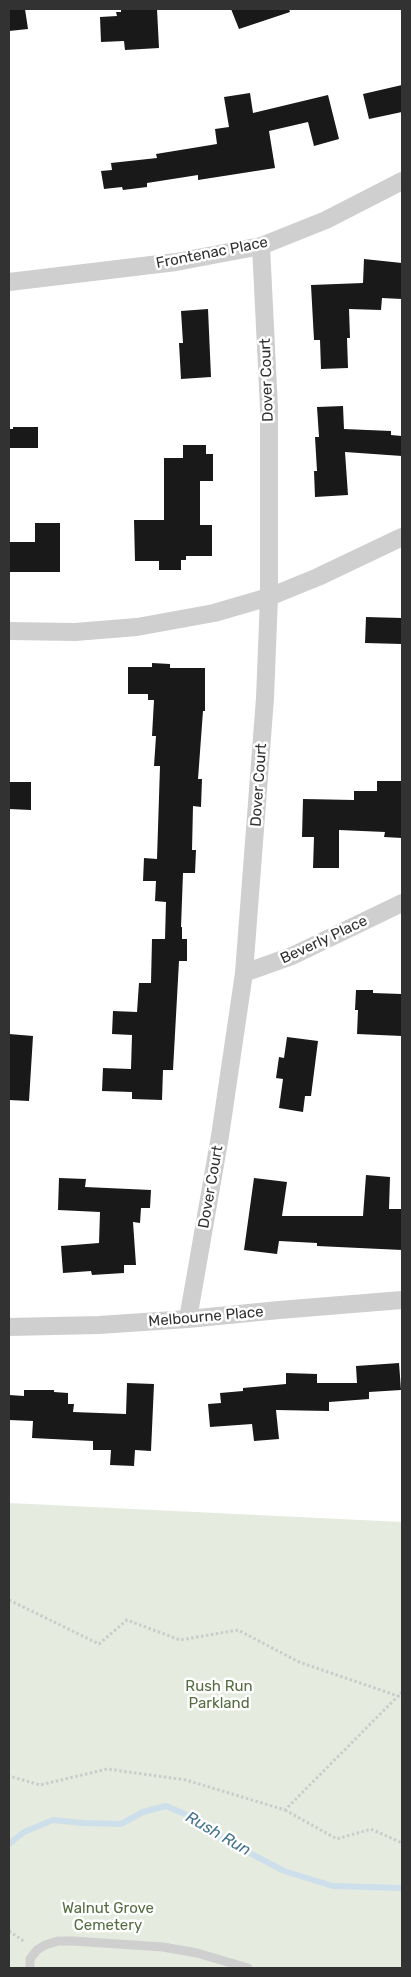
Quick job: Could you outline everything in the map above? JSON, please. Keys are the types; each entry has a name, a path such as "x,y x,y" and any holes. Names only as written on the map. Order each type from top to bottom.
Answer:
{"street":[{"name":"Frontenac Place","path":"9,282 176,262 260,246 326,220 402,181"},
{"name":"Dover Court","path":"188,1319 220,1136 244,973 265,698 269,597 269,408 260,246"},
{"path":"9,632 75,632 137,627 214,613 269,597 318,577 402,537"},
{"name":"Beverly Place","path":"244,973 292,956 402,903"},
{"name":"Melbourne Place","path":"9,1327 99,1325 188,1319 402,1300"}],"lane":[{"path":"30,1968 30,1959 37,1950 58,1941 163,1947 197,1953 248,1968"}],"path":[{"path":"9,1600 99,1644 127,1620 180,1640 238,1630 299,1662 402,1699"},
{"path":"285,1810 402,1692"},
{"path":"9,1776 40,1785 107,1768 186,1780 285,1810 337,1839 371,1829 402,1843"},
{"path":"9,1931 37,1950"}],"green space":[{"name":"Rush Run Parkland","path":"9,1503 402,1522 402,1968 9,1968"}],"building":[{"path":"9,9 25,9 28,29 9,31"},
{"path":"121,9 157,9 159,48 125,50 124,41 101,42 100,17 117,16 116,12 121,12"},
{"path":"231,9 289,9 290,12 239,29"},
{"path":"402,85 402,112 369,119 363,94"},
{"path":"250,93 253,113 328,95 339,139 314,146 308,122 269,131 275,168 198,180 198,175 147,183 147,187 123,190 122,187 104,189 101,171 112,170 111,163 157,158 156,154 217,144 215,129 229,127 224,97"},
{"path":"364,259 402,263 402,299 382,298 381,310 349,309 350,338 347,338 348,368 321,369 320,340 314,340 311,285 363,283"},
{"path":"208,309 211,377 181,379 179,343 183,343 181,311"},
{"path":"343,406 344,429 391,431 391,435 402,436 402,456 345,452 348,495 315,497 314,471 317,471 315,437 319,437 317,407"},
{"path":"13,427 38,427 38,448 9,448 9,429 13,429"},
{"path":"183,445 206,445 206,454 213,454 213,481 200,481 200,525 212,525 212,556 186,556 186,560 181,560 181,570 159,570 159,561 135,561 134,520 164,520 164,458 183,458"},
{"path":"35,523 60,523 60,572 9,572 9,542 35,542"},
{"path":"366,617 402,618 402,644 365,643"},
{"path":"152,663 170,664 170,668 205,668 205,711 203,711 198,779 202,779 201,807 193,806 192,850 196,850 195,873 183,873 181,927 182,939 187,939 187,961 179,961 173,1070 163,1070 162,1100 132,1099 132,1092 102,1091 103,1068 131,1069 132,1035 112,1034 113,1011 137,1012 139,983 151,983 152,939 165,939 166,902 155,901 156,881 143,881 144,858 157,859 160,766 154,766 156,736 152,736 154,700 148,700 148,694 128,694 128,667 152,667"},
{"path":"377,781 402,781 402,838 384,837 385,832 339,830 339,868 313,868 314,837 302,837 303,799 354,800 354,791 377,791"},
{"path":"9,782 31,782 31,810 9,809"},
{"path":"356,990 373,990 373,993 402,994 402,1036 357,1034 358,1010 355,1010"},
{"path":"9,1034 33,1036 29,1101 9,1100"},
{"path":"287,1037 318,1041 311,1096 305,1096 303,1112 279,1108 283,1079 276,1078 279,1057 284,1058"},
{"path":"366,1175 390,1177 389,1209 402,1209 402,1250 317,1246 317,1243 279,1241 277,1254 244,1250 254,1178 287,1182 282,1216 363,1216"},
{"path":"59,1178 86,1179 85,1187 151,1190 150,1208 141,1208 140,1223 133,1222 136,1265 124,1265 124,1273 92,1275 91,1271 63,1273 61,1246 99,1243 100,1212 58,1210"},
{"path":"399,1363 401,1390 369,1392 369,1399 329,1402 329,1411 276,1410 279,1439 254,1441 252,1424 210,1427 208,1404 221,1403 220,1393 243,1391 243,1388 286,1384 286,1373 317,1374 317,1383 357,1383 356,1366"},
{"path":"127,1383 154,1384 151,1451 135,1450 134,1466 110,1465 111,1450 93,1450 93,1441 32,1438 33,1421 9,1420 9,1395 24,1396 24,1390 54,1390 54,1392 68,1393 68,1404 74,1404 73,1412 126,1414"}],"waterway":[{"name":"Rush Run","path":"9,1844 24,1832 53,1820 121,1824 143,1812 166,1806 197,1819 223,1839 284,1871 333,1886 402,1888"}],"park label":[{"name":"Walnut Grove Cemetery","path":"108,1918"}]}
